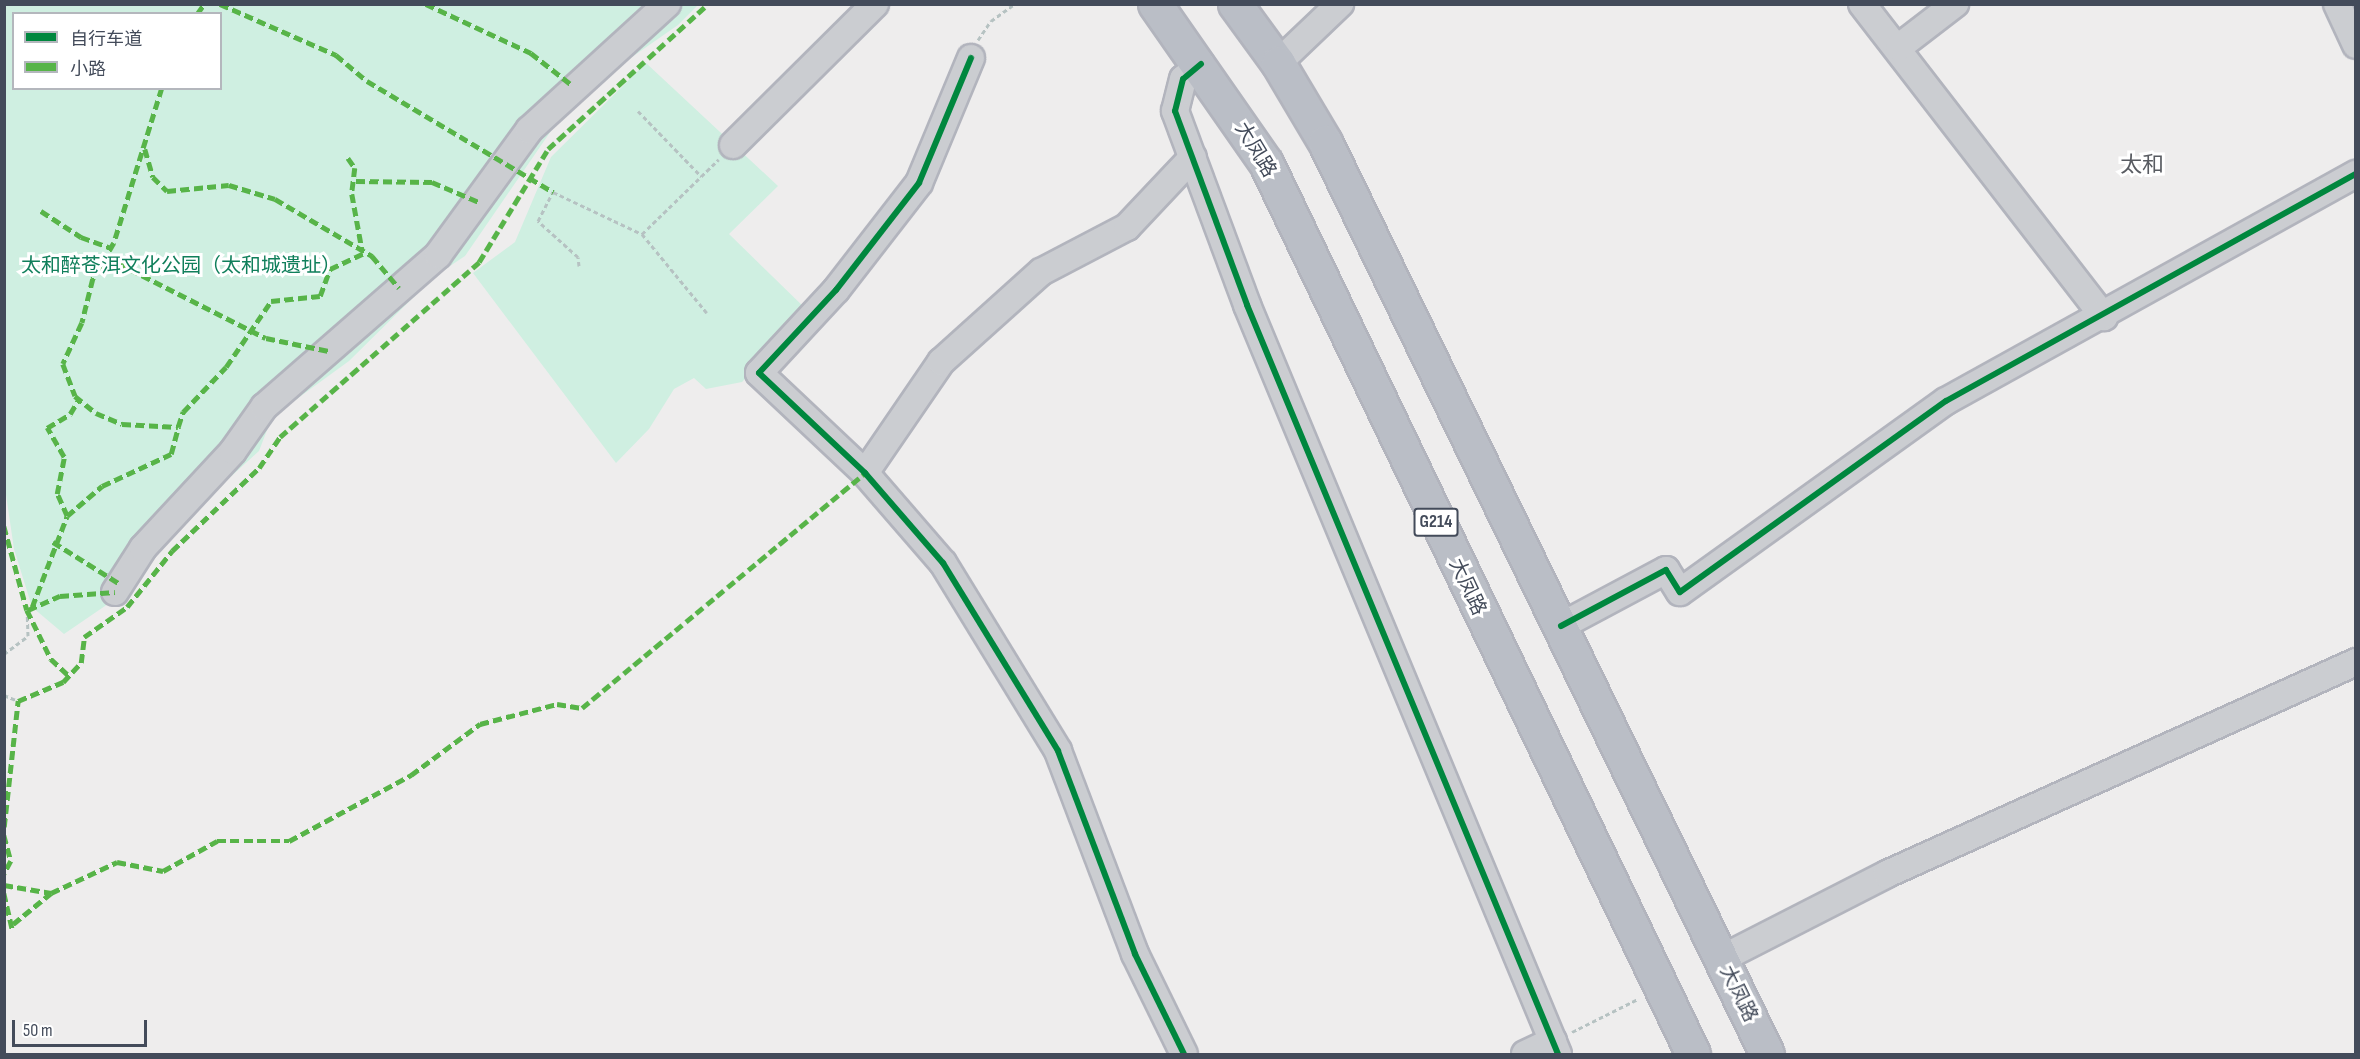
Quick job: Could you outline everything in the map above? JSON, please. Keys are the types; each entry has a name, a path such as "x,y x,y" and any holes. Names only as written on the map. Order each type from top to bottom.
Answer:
{"highway":[{"name":"大凤路","path":"1155,4 1201,64 1266,163 1659,988 1693,1054"},
{"name":"大凤路","path":"1234,4 1278,63 1325,142 1767,1054"}],"street":[{"path":"115,592 143,548 233,452 264,407 438,255 529,130 667,4"},
{"path":"732,145 875,4"},
{"path":"1278,63 1340,4"},
{"path":"1862,4 1899,47 2104,317"},
{"path":"1899,47 1955,4"},
{"path":"2337,4 2355,45"},
{"path":"971,58 919,183 836,290 759,373 865,473 943,563 1058,751 1131,944 1184,1054"},
{"path":"1201,64 1183,79 1175,111 1247,305 1556,1048 1525,1054"},
{"path":"865,473 941,362 1041,272 1127,227 1193,158"},
{"path":"1561,626 1666,570 1680,592 1946,401 2104,317 2355,174"},
{"path":"1721,959 1887,874 2355,662"}],"path":[{"path":"971,58 982,31 1014,4"},
{"path":"1038,4 1060,4"},
{"path":"638,111 701,176"},
{"path":"642,234 732,145"},
{"path":"579,266 578,257 538,221 553,192 642,234 708,313"},
{"path":"4,654 28,636 27,610"},
{"path":"4,695 18,701"},
{"path":"1556,1048 1659,988"}],"green space":[{"name":"太和醉苍洱文化公园（太和城遗址）","path":"4,5 698,5 678,25 609,73 553,128 465,256 435,276 349,361 272,417 259,451 161,540 124,593 64,634 32,607 14,549 5,488"},
{"path":"646,63 778,186 729,234 809,312 742,382 706,389 694,378 674,389 649,429 616,463 473,273 515,242 551,157"}],"marked path":[{"path":"198,12 204,4"},
{"path":"220,4 336,55 367,81 553,192"},
{"path":"426,4 531,53 572,85"},
{"path":"4,827 18,701 63,682 81,663 84,637 127,607 172,551 259,468 280,437 479,262 548,149 708,4"},
{"path":"161,90 114,243 93,279 82,323 63,364 75,396 96,413 122,424 178,427 183,412 226,367 271,301 320,296 330,269 366,252"},
{"path":"145,149 153,177 167,191 229,185 275,199 372,256 399,288"},
{"path":"348,158 355,168 352,194 362,249"},
{"path":"356,181 432,182 479,202"},
{"path":"41,211 81,237 112,248"},
{"path":"106,257 266,338 329,351"},
{"path":"67,516 57,494 64,457 47,428 70,414 79,399"},
{"path":"32,607 67,516 102,486 171,454 178,427"},
{"path":"4,885 51,893 117,862 163,871 217,841 289,841 411,775 480,724 557,704 582,708 865,473"},
{"path":"4,526 27,610 51,659 68,675"},
{"path":"53,542 120,584"},
{"path":"28,610 60,596 115,592"},
{"path":"4,835 11,861 4,874"},
{"path":"4,893 13,932"},
{"path":"13,924 51,893"}],"cycle path":[{"path":"971,58 919,183 836,290 759,373 865,473 943,563 1058,751 1135,954 1184,1054"},
{"path":"1201,64 1183,79 1175,111 1247,305 1558,1054"},
{"path":"1561,626 1666,570 1680,592 1946,401 2356,174"}],"district":[{"name":"太和","path":"2142,166"}]}
